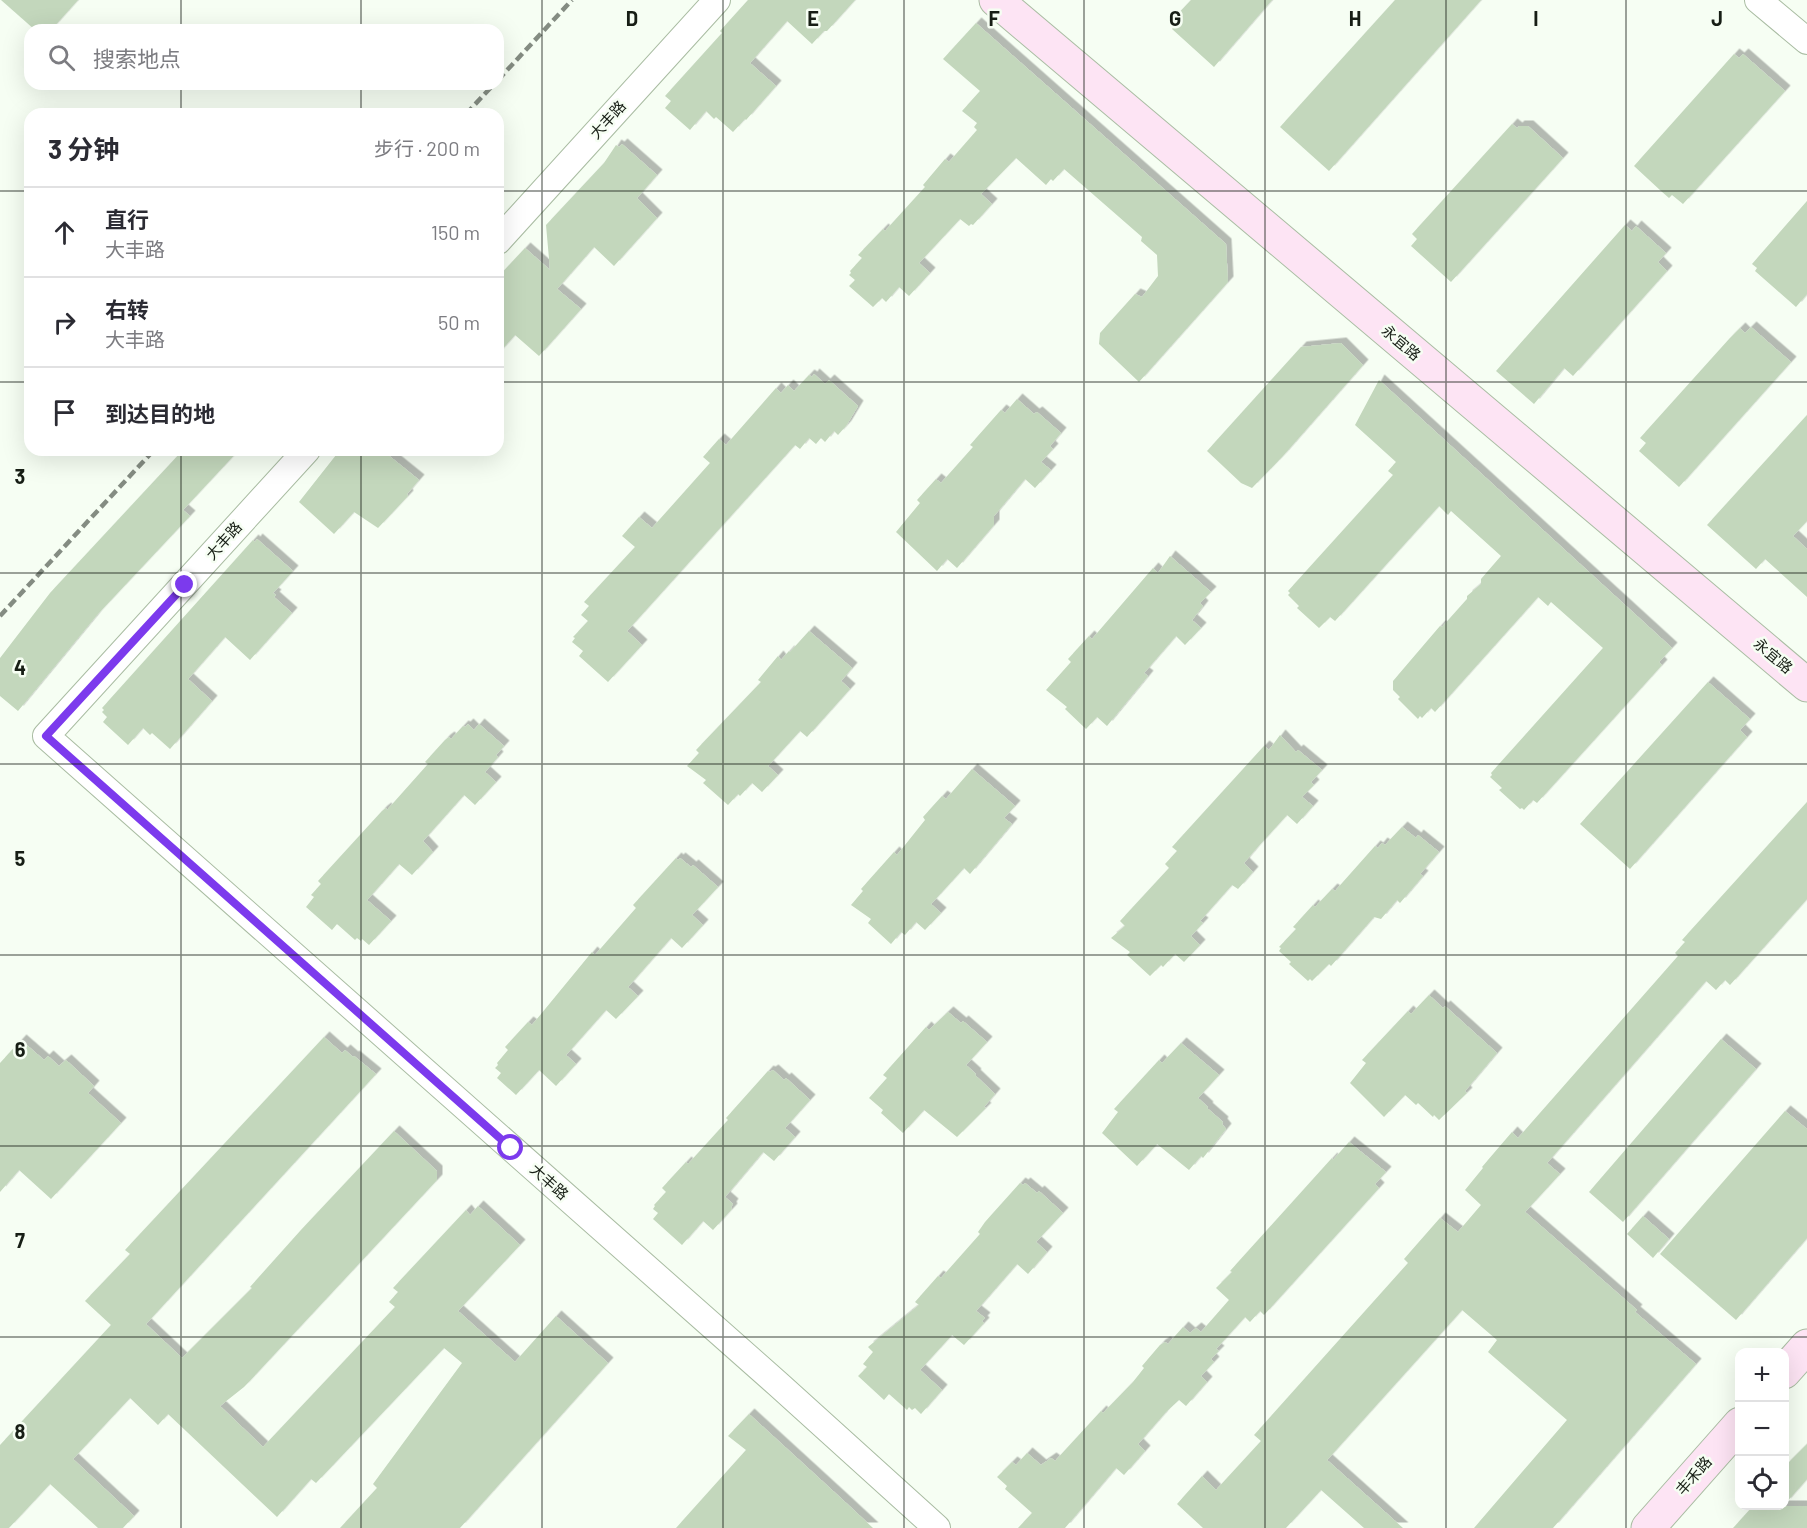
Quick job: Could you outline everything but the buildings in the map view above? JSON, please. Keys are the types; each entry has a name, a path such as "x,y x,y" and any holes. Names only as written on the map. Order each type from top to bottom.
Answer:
{"street":[{"name":"大丰路","path":"504,234 717,0"},
{"name":"永宜路","path":"996,0 1807,686"},
{"path":"1758,0 1807,41"},
{"name":"大丰路","path":"302,456 46,736 779,1385 937,1528"},
{"path":"1789,1367 1807,1346"},
{"name":"丰禾路","path":"1648,1528 1735,1430"}],"railway":[{"path":"504,74 572,0"},
{"path":"472,108 488,90"},
{"path":"0,616 148,456"}],"route":[{"path":"185,585 46,736 511,1148"}]}
